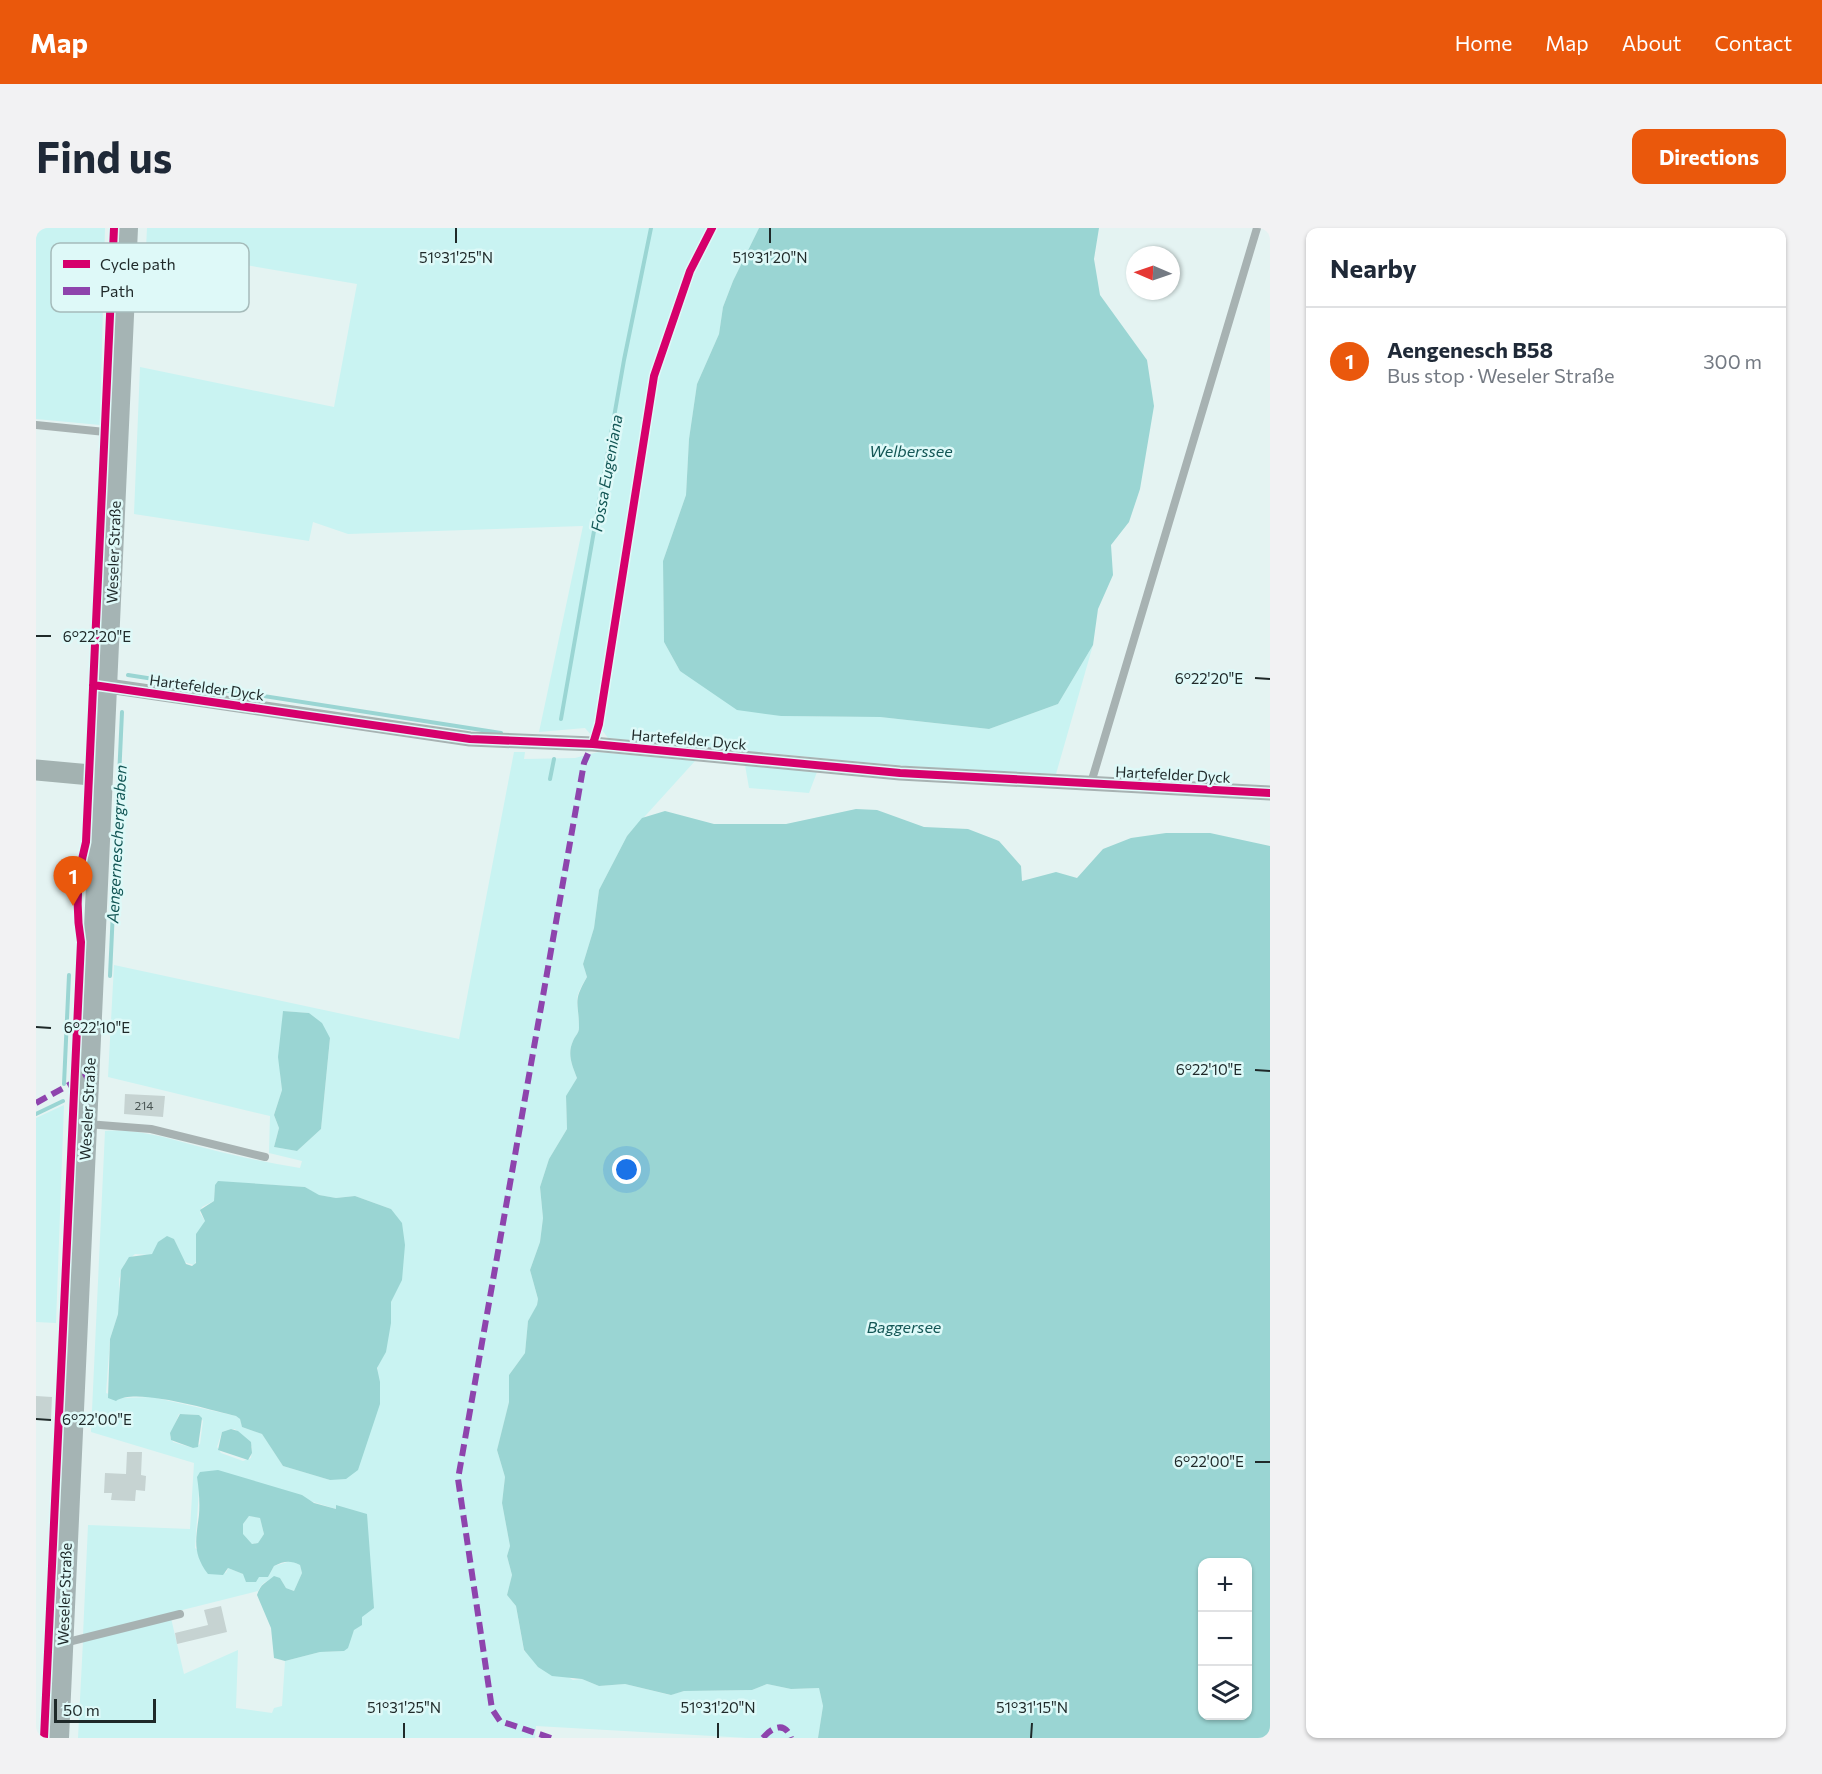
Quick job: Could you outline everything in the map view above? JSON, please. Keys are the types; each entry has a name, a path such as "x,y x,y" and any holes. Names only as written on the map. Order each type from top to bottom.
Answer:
{"main road":[{"name":"Weseler Straße","path":"126,243 127,228"},
{"name":"Weseler Straße","path":"58,1738 108,686 123,312"}],"street":[{"name":"Hartefelder Dyck","path":"108,686 470,739 593,744 900,773 1270,793"},
{"path":"36,770 102,776"}],"lane":[{"path":"1091,783 1257,228"},
{"path":"36,425 118,434"},
{"path":"87,1124 151,1129 265,1157"},
{"path":"62,1644 180,1614"}],"shaded area":[{"path":"36,228 105,228 105,243 51,243 51,312 103,312 100,425 36,419"},
{"path":"147,228 708,228 687,268 652,368 592,736 585,728 539,732 583,526 348,534 313,522 309,541 134,514 140,367 334,407 357,284 249,266 249,243 146,243"},
{"path":"717,228 759,228 733,281 723,307 719,334 697,384 689,439 686,495 663,561 664,642 680,671 781,716 880,717 989,729 1058,704 1093,645 1056,774 906,766 608,738 602,730 660,367 695,270"},
{"path":"514,752 525,752 524,759 575,758 598,752 695,761 627,836 599,890 594,928 583,964 587,977 577,997 579,1030 571,1046 570,1055 577,1078 566,1097 567,1129 549,1159 540,1187 543,1218 540,1242 530,1270 538,1299 537,1306 528,1321 525,1353 509,1375 509,1402 497,1450 505,1477 502,1503 510,1546 507,1556 512,1575 507,1595 516,1606 524,1651 573,1680 582,1679 599,1686 625,1684 670,1695 684,1691 752,1690 767,1684 791,1689 819,1688 823,1706 818,1738 748,1738 536,1726 535,1738 78,1738 83,1641 171,1618 184,1674 238,1650 236,1708 272,1713 274,1708 282,1706 285,1661 320,1652 344,1651 354,1630 336,1505 336,1509 307,1500 199,1490 195,1548 226,1573 228,1568 243,1574 268,1577 274,1566 291,1561 300,1565 302,1573 294,1591 286,1588 280,1578 273,1579 264,1583 258,1591 83,1635 88,1525 190,1529 194,1463 91,1432 105,1131 143,1133 240,1157 300,1168 302,1161 269,1153 270,1116 108,1077 114,965 459,1039","holes":["283,1011 309,1013 330,1038 321,1129 297,1151 274,1147 279,1128 274,1115 282,1090 280,1072","224,1182 305,1187 318,1195 336,1198 355,1196 391,1209 397,1286 391,1302 383,1357 378,1363 377,1373 330,1480 283,1466 262,1434 242,1427 240,1419 236,1416 152,1397 120,1398 106,1393 110,1339 118,1314 119,1279 125,1263 135,1254 150,1255 174,1239 184,1262 194,1265 198,1258 196,1238 205,1221 200,1213 202,1207 214,1201 215,1187","179,1414 199,1415 203,1421 200,1444 193,1448 173,1442 170,1437","235,1429 252,1447 251,1458 243,1461 221,1453 217,1447 222,1432"]},
{"path":"745,765 817,772 809,793 749,788"},
{"path":"64,1105 56,1323 36,1322 36,1118"},
{"path":"249,1516 260,1518 264,1534 258,1543 252,1544 242,1534 243,1524"}],"water":[{"name":"Welberssee","path":"759,228 1099,228 1094,259 1100,295 1147,360 1154,406 1140,489 1129,522 1111,545 1113,575 1098,609 1093,645 1058,704 989,729 880,717 781,716 737,710 680,671 664,642 663,561 686,495 689,439 697,384 719,334 723,307 733,281"},
{"name":"Baggersee","path":"856,809 877,810 924,827 968,829 999,841 1021,866 1022,881 1056,872 1077,878 1103,849 1131,838 1166,833 1210,833 1270,846 1270,1738 818,1738 823,1706 819,1688 791,1689 767,1684 752,1690 684,1691 671,1695 625,1684 599,1686 582,1679 552,1676 538,1667 524,1650 516,1606 507,1595 512,1575 507,1556 510,1546 502,1503 505,1477 497,1450 509,1402 509,1375 525,1353 528,1321 537,1305 538,1299 530,1270 540,1242 543,1218 540,1187 549,1159 567,1129 566,1096 577,1078 570,1050 579,1030 577,1002 587,977 583,964 594,928 599,890 627,836 642,818 665,811 714,824 786,824"},
{"path":"283,1011 309,1013 322,1023 330,1038 321,1129 297,1151 274,1147 279,1128 274,1115 282,1090 278,1057"},
{"path":"218,1181 305,1187 319,1195 336,1198 355,1196 391,1209 402,1223 405,1245 402,1280 391,1302 391,1323 386,1352 377,1368 380,1382 380,1404 358,1470 346,1479 330,1480 283,1466 262,1434 242,1427 240,1419 236,1416 155,1398 126,1397 116,1401 108,1398 110,1339 118,1314 121,1270 129,1257 152,1254 158,1242 167,1236 174,1239 186,1264 192,1266 196,1263 196,1234 205,1221 200,1210 214,1201 215,1185"},
{"path":"180,1414 199,1415 202,1418 198,1447 193,1448 171,1440 170,1433"},
{"path":"231,1429 238,1431 251,1442 252,1453 248,1460 218,1450 222,1432"},
{"path":"218,1470 302,1495 314,1503 336,1509 336,1505 367,1514 374,1608 362,1617 362,1625 354,1630 348,1648 344,1651 320,1652 285,1661 274,1658 271,1628 257,1595 262,1586 274,1576 280,1578 286,1588 294,1591 302,1573 300,1565 290,1562 281,1563 274,1566 268,1577 259,1577 256,1582 246,1582 243,1574 228,1568 223,1575 208,1574 199,1559 196,1546 199,1515 197,1477 200,1472","holes":["249,1516 260,1518 264,1534 258,1543 252,1544 243,1534 243,1524"]}],"building":[{"path":"125,1094 165,1096 163,1117 124,1114"},
{"path":"36,1396 52,1397 51,1419 36,1418"},
{"path":"127,1452 142,1452 141,1475 146,1476 145,1491 136,1490 135,1501 111,1500 112,1493 104,1493 105,1473 126,1474"},
{"path":"221,1606 227,1632 177,1644 175,1633 208,1625 204,1610"}],"waterway":[{"name":"Fossa Eugeniana","path":"561,719 624,360 651,228"},
{"name":"Aengerneschergraben","path":"128,675 501,733"},
{"name":"Aengerneschergraben","path":"110,976 122,712"},
{"name":"Fossa Eugeniana","path":"550,779 554,759"},
{"name":"Aengerneschergraben","path":"64,1084 69,975"},
{"name":"Aengerneschergraben","path":"36,1114 63,1101"}],"marked path":[{"path":"551,1738 500,1721 492,1709 458,1479 584,763 594,740"},
{"path":"36,1103 89,1074"},
{"path":"763,1738 770,1731 778,1728 785,1729 791,1738"}],"cycle path":[{"path":"113,243 114,228"},
{"path":"593,744 599,724 654,376 690,271 712,228"},
{"path":"44,1738 81,942 78,892 86,842 110,312"},
{"path":"93,685 470,739 593,744 900,773 1270,793"}],"place":[{"name":"Aengenesch B58","path":"73,906"}]}
